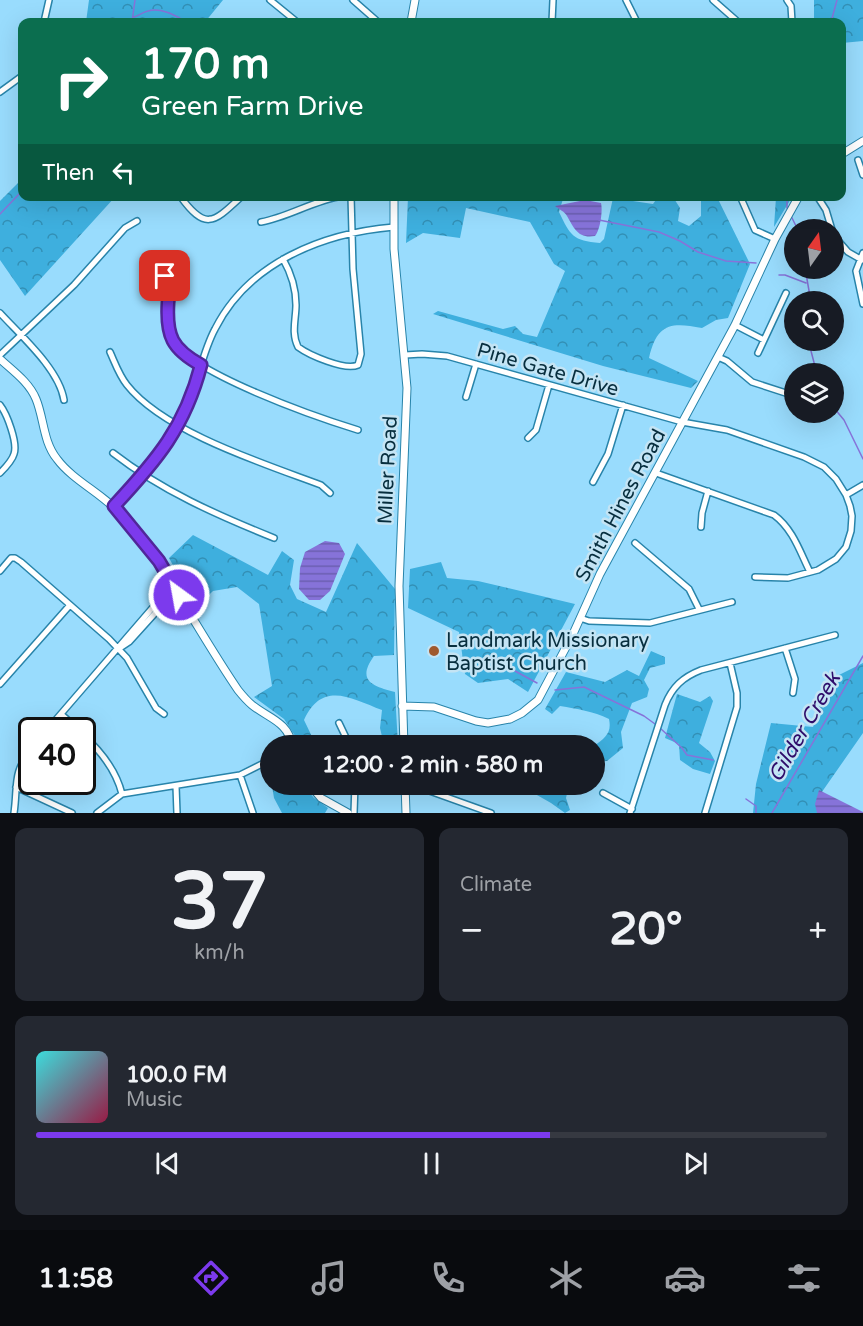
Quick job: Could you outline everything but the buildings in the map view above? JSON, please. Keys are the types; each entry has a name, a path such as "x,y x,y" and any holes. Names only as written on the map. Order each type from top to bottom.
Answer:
{"street":[{"path":"45,18 49,0"},
{"path":"270,0 292,18"},
{"path":"353,0 373,18"},
{"path":"412,18 415,0"},
{"path":"552,18 554,0"},
{"path":"626,0 635,18"},
{"path":"713,0 733,18"},
{"path":"787,0 791,6 792,18"},
{"path":"0,91 18,79"},
{"path":"846,152 863,141"},
{"path":"858,160 863,175"},
{"path":"184,201 193,214 201,219 221,216 237,201"},
{"path":"261,222 274,220 320,201"},
{"path":"283,259 293,284 296,304 294,331 298,347 343,366 354,367 361,361 361,354 351,233 351,201"},
{"name":"Miller Road","path":"394,201 396,279 405,355 407,402 399,586 403,735"},
{"path":"742,201 755,230 775,239"},
{"name":"Smith Hines Road","path":"402,706 434,707 488,723 504,721 516,716 538,700 600,574 735,325 775,239 796,201"},
{"path":"820,201 829,219"},
{"path":"137,221 125,228 74,285 20,335 0,357 20,377 37,401 48,443 55,458 114,506 159,561 204,638 238,690 252,705 282,725 289,735"},
{"path":"114,506 161,453 178,424 192,396 214,330 235,297 255,278 283,259 324,240 351,233 394,227"},
{"path":"844,247 848,252 862,257 856,271 863,304"},
{"path":"165,276 170,290 168,332 175,346 182,353 201,365 296,409 358,430"},
{"path":"758,353 784,297"},
{"path":"0,313 44,362 62,387 64,400"},
{"path":"735,325 764,340"},
{"path":"110,352 127,385 155,411 241,455 321,485 330,493"},
{"name":"Pine Gate Drive","path":"405,355 439,355 682,422 727,430 814,461 832,474 846,495"},
{"path":"718,357 727,361 752,382 784,392"},
{"path":"466,397 476,364"},
{"path":"528,438 536,430 549,385"},
{"path":"0,405 7,416 15,445 14,456 0,473"},
{"path":"593,482 608,454 623,405"},
{"path":"113,453 143,475 220,516 274,538"},
{"path":"656,472 778,518 791,533 810,573"},
{"path":"755,577 763,575 788,578 810,573 825,567 836,559 848,541 852,516 846,495 863,484"},
{"path":"701,527 708,491"},
{"path":"635,543 689,589 699,609"},
{"path":"0,571 14,557 70,605 127,658 156,708 164,714"},
{"path":"64,717 62,715 119,649 124,639 175,587"},
{"path":"580,618 589,621 650,623 732,602"},
{"path":"0,684 70,605"},
{"path":"605,794 631,811 665,705 671,691 680,681 693,673 835,635"},
{"path":"785,648 795,680 793,693"},
{"path":"705,813 737,707 737,693 730,663"},
{"path":"339,723 345,735"},
{"path":"96,748 120,784 122,794"},
{"path":"97,813 122,794 240,775 260,765"},
{"path":"15,813 18,774"},
{"path":"240,775 253,813"},
{"path":"176,786 177,813"},
{"path":"16,787 72,813"},
{"path":"318,795 348,813"},
{"path":"354,813 355,795"},
{"path":"405,795 406,813"},
{"path":"436,795 472,810 491,813"}],"green space":[{"path":"89,0 223,0 208,18 87,18"},
{"path":"814,0 863,0 863,41 846,43 846,18 814,18"},
{"path":"18,183 18,201 111,201 25,296 0,260 0,201"},
{"path":"408,201 562,201 559,212 570,231 584,241 600,243 604,239 612,201 653,204 655,201 676,201 680,208 678,221 689,226 701,216 701,201 719,201 750,264 728,318 716,320 702,328 682,325 667,328 656,338 652,346 649,358 698,381 691,388 603,366 433,314 438,311 503,329 515,326 523,334 537,337 565,271 554,264 530,222 466,208 460,238 423,233 406,243"},
{"path":"776,201 790,201 774,227"},
{"path":"193,535 268,575 282,551 294,560 290,585 297,599 326,612 357,543 395,589 394,655 374,656 369,664 367,677 374,685 395,692 397,735 382,735 382,710 348,697 328,696 319,700 311,708 304,720 311,735 294,735 284,719 254,697 272,686 259,604 237,587 213,591 196,607 169,558"},
{"path":"441,562 447,578 478,581 575,604 528,692 508,679 478,683 465,674 459,632 408,608 410,569"},
{"path":"651,651 665,657 665,664 650,668 644,680 649,689 647,697 632,703 621,732 623,748 607,761 605,761 605,737 609,728 609,719 591,712 560,706 552,714 545,709 566,672 605,682 627,670 639,676"},
{"path":"863,663 863,733 817,799 821,813 753,813 756,784 771,723 813,727 827,681"},
{"path":"677,694 700,702 710,696 713,701 699,743 710,752 715,761 710,774 693,769 680,760 679,744 665,738"},
{"path":"274,795 311,795 328,808 325,813 282,813"},
{"path":"537,795 567,795 570,810 565,813"}],"shaded area":[{"path":"580,201 601,203 601,220 595,236 581,234 574,228 565,213 555,206"},
{"path":"325,541 339,543 345,554 330,591 320,600 309,600 299,589 300,568 305,552"},
{"path":"819,790 863,813 817,813 815,804"}],"waterway":[{"path":"133,18 135,0"},
{"name":"Gilder Creek","path":"832,18 837,0"},
{"path":"134,17 158,10 179,18"},
{"path":"0,214 18,195"},
{"name":"Gilder Creek","path":"787,201 787,208"},
{"path":"599,220 659,232 698,252 726,261 756,263"},
{"path":"779,275 806,283"},
{"name":"Gilder Creek","path":"807,279 809,291"},
{"name":"Gilder Creek","path":"811,351 814,363"},
{"name":"Gilder Creek","path":"844,420 863,459"},
{"name":"Gilder Creek","path":"772,813 863,656"},
{"path":"515,671 537,683"},
{"path":"555,690 584,687 644,716 655,724"},
{"path":"661,729 687,755 713,760"},
{"path":"746,799 756,806 756,813"}],"place":[{"name":"Landmark Missionary Baptist Church","path":"434,651"}],"route":[{"path":"165,276 170,290 168,332 175,346 182,353 201,365 192,396 175,432 153,464 114,506 159,561 179,595"}]}
